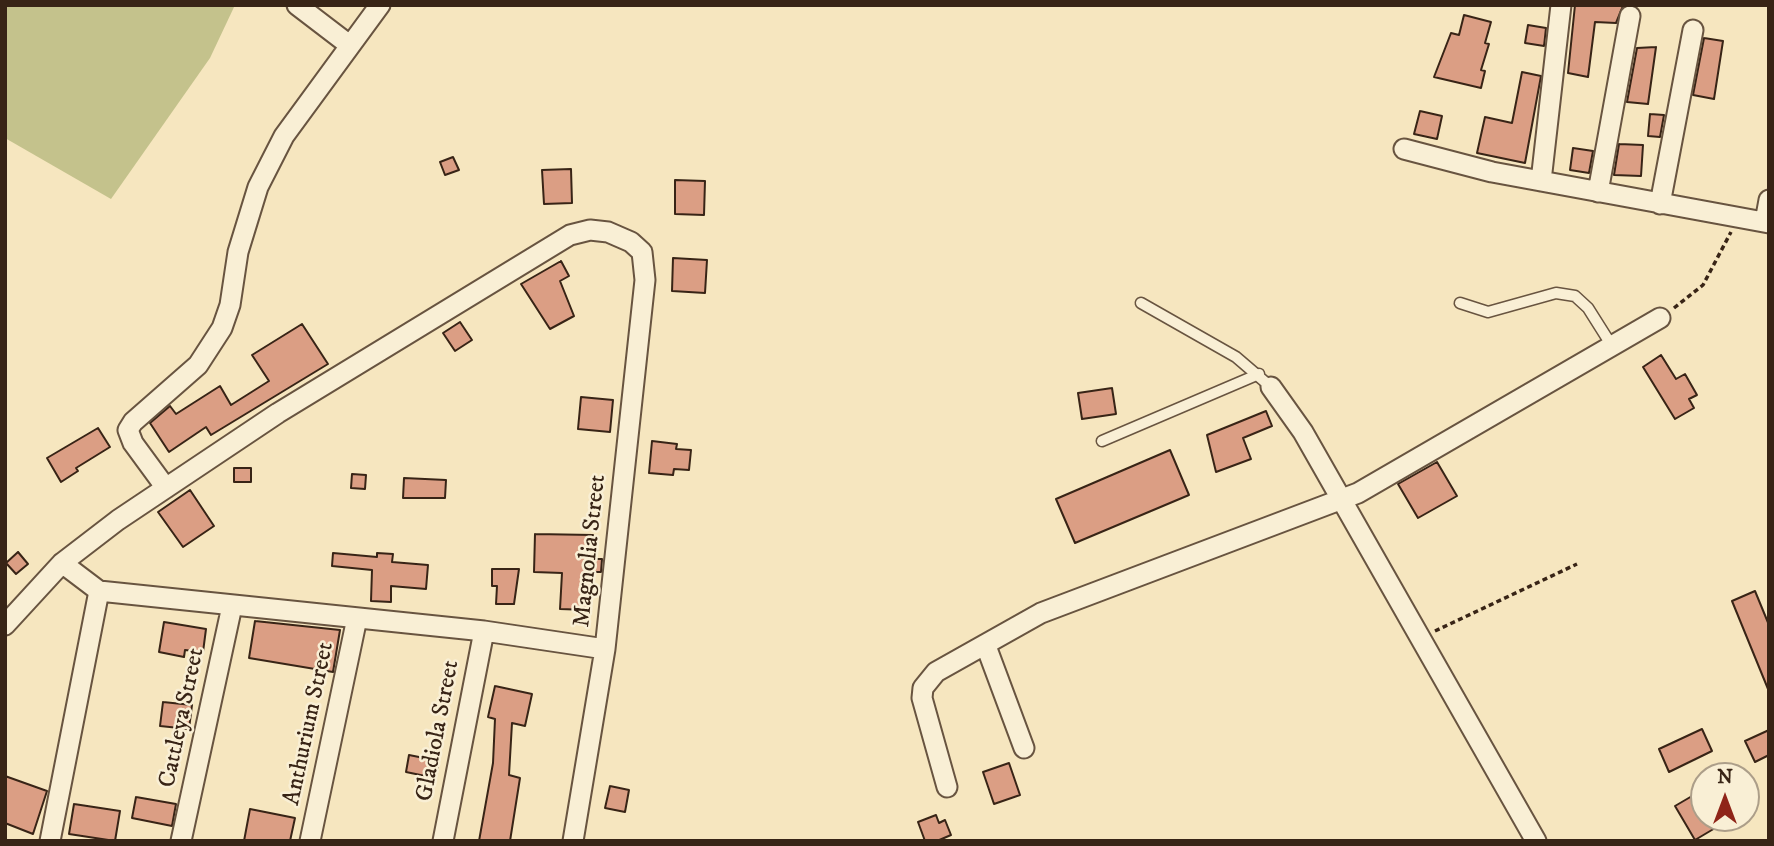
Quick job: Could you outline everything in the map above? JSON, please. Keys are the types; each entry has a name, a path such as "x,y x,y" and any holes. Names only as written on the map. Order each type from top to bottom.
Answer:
{"street":[{"path":"297,5 348,44"},
{"path":"5,625 62,563 166,488 134,443 128,430 133,422 198,365 222,328 230,305 238,252 258,187 284,136 348,44 380,5"},
{"path":"1541,181 1561,5"},
{"path":"1598,192 1630,16"},
{"path":"1660,204 1693,30"},
{"path":"1404,149 1460,165 1767,223 1769,200"},
{"name":"Magnolia Street","path":"166,488 278,412 570,235 590,230 608,232 631,242 642,252 645,265 605,649 573,841"},
{"path":"947,787 922,698 923,688 936,672 1041,613 1342,500 1370,487 1660,318"},
{"path":"1265,380 1303,432 1536,841"},
{"path":"62,563 99,591 484,631 605,649"},
{"path":"50,841 99,591"},
{"name":"Cattleya Street","path":"181,841 232,606"},
{"name":"Anthurium Street","path":"310,841 357,618"},
{"name":"Gladiola Street","path":"443,841 484,631"},
{"path":"986,646 1024,748"}],"lane":[{"path":"1460,303 1488,312 1556,293 1575,296 1588,308 1612,346"},
{"path":"1141,303 1204,337 1265,380"},
{"path":"1102,441 1265,380"}],"path":[{"path":"1660,318 1703,285 1720,257 1737,217"},
{"path":"1420,637 1577,564"}],"shaded area":[{"path":"5,5 235,5 210,58 111,199 5,138"}],"building":[{"path":"1575,5 1623,6 1616,23 1595,22 1588,77 1568,73"},
{"path":"1464,15 1491,22 1485,43 1489,44 1481,70 1485,71 1481,88 1434,77 1451,33 1459,35"},
{"path":"1528,25 1546,28 1544,46 1525,43"},
{"path":"1704,38 1723,41 1714,99 1693,95"},
{"path":"1656,47 1648,104 1627,102 1637,48"},
{"path":"1522,72 1541,76 1525,163 1477,153 1485,117 1512,123"},
{"path":"1420,111 1442,116 1437,139 1414,134"},
{"path":"1650,114 1664,115 1660,137 1648,136"},
{"path":"1619,144 1643,145 1641,176 1614,175"},
{"path":"1573,148 1593,151 1589,173 1570,170"},
{"path":"453,157 459,170 445,175 440,162"},
{"path":"571,169 572,203 544,204 542,170"},
{"path":"675,180 705,181 704,215 675,214"},
{"path":"673,258 707,260 705,293 672,291"},
{"path":"561,261 569,276 560,281 574,316 550,329 521,284"},
{"path":"460,322 472,340 455,351 443,333"},
{"path":"302,324 328,364 211,435 206,427 169,452 150,423 170,406 176,414 220,386 231,405 269,381 252,355"},
{"path":"1661,355 1676,379 1685,374 1697,395 1689,399 1694,408 1675,419 1643,367"},
{"path":"1112,388 1116,414 1082,419 1078,393"},
{"path":"581,397 613,400 610,432 578,429"},
{"path":"1266,411 1272,426 1243,438 1251,459 1216,472 1207,435"},
{"path":"98,428 110,447 76,468 78,471 61,482 47,458"},
{"path":"652,441 677,444 676,449 691,450 689,470 674,469 673,475 649,473"},
{"path":"1170,450 1189,495 1075,543 1056,499"},
{"path":"1437,462 1457,496 1418,518 1398,484"},
{"path":"234,468 251,468 251,482 234,482"},
{"path":"352,474 366,475 365,489 351,488"},
{"path":"404,478 446,480 445,498 403,498"},
{"path":"190,490 214,526 183,547 158,512"},
{"path":"535,534 593,535 592,559 602,559 601,572 592,572 588,610 560,609 562,573 534,572"},
{"path":"18,552 28,564 16,574 6,563"},
{"path":"333,553 377,557 377,553 393,554 392,562 428,565 426,589 391,586 391,602 371,601 372,570 332,566"},
{"path":"492,569 519,569 514,604 496,604 497,586 492,586"},
{"path":"1755,591 1769,625 1768,689 1732,601"},
{"path":"255,621 340,630 333,672 249,658"},
{"path":"164,622 206,629 203,652 185,650 184,657 159,652"},
{"path":"495,686 532,694 525,726 512,723 509,775 520,778 510,841 479,841 493,763 495,719 488,717"},
{"path":"163,702 192,705 189,729 160,726"},
{"path":"1702,729 1712,751 1669,772 1659,749"},
{"path":"1769,730 1769,755 1755,762 1745,741"},
{"path":"409,755 439,761 435,778 406,772"},
{"path":"1009,763 1020,795 994,804 983,772"},
{"path":"5,776 47,791 33,834 5,823"},
{"path":"610,786 629,790 625,812 605,808"},
{"path":"136,797 176,804 172,826 132,818"},
{"path":"1690,797 1690,832 1675,806"},
{"path":"74,804 120,811 115,841 69,834"},
{"path":"250,809 295,818 290,841 244,841"},
{"path":"936,815 939,823 945,820 951,835 937,841 925,841 918,822"},
{"path":"1690,832 1708,832 1695,840"}]}
